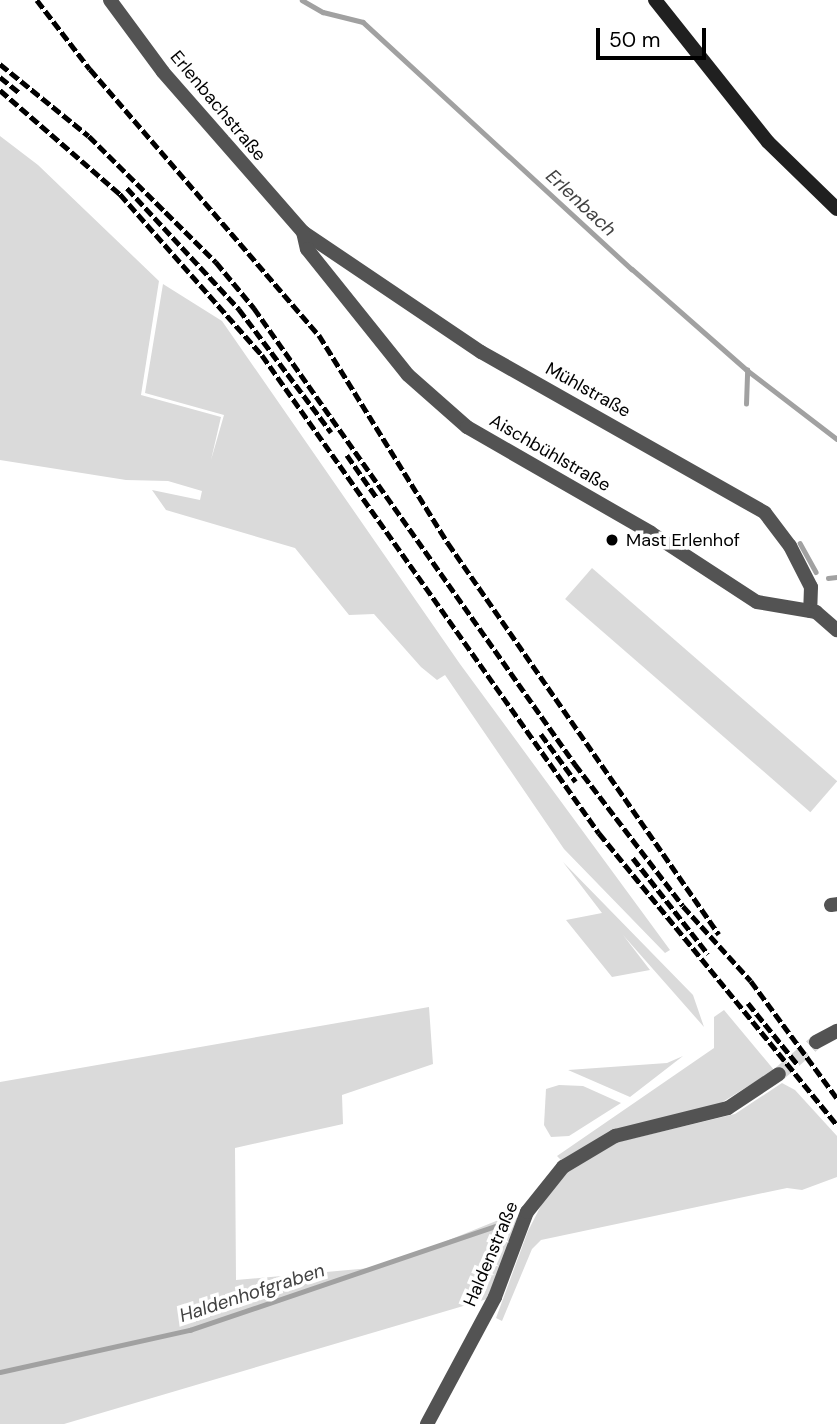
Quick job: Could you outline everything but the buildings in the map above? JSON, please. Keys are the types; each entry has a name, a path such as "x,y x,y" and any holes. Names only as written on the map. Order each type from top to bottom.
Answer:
{"main road":[{"path":"655,0 768,142 837,209"}],"street":[{"name":"Erlenbachstraße","path":"110,0 163,72 303,232"},
{"name":"Mühlstraße","path":"303,232 481,352 765,513 790,546 811,587 810,611"},
{"name":"Aischbühlstraße","path":"303,232 307,249 416,384 467,427 651,533 757,602 810,611 837,629"},
{"path":"816,1042 837,1031"},
{"name":"Haldenstraße","path":"427,1424 495,1297 527,1212 562,1167 615,1136 728,1108 779,1074"}],"shaded area":[{"path":"0,136 38,165 159,281 141,395 221,417 211,460 224,415 145,393 163,284 222,321 460,664 670,950 665,953 564,849 445,675 437,680 421,667 374,614 349,615 295,548 166,510 152,490 200,500 202,491 168,481 126,480 0,460"},
{"path":"592,568 837,781 810,812 565,599"},
{"path":"563,862 693,995 704,1027 623,935 650,970 612,977 566,920 602,913"},
{"path":"429,1007 433,1064 342,1095 343,1124 235,1148 236,1280 382,1267 506,1217 519,1218 487,1299 64,1424 0,1424 0,1082"},
{"path":"724,1010 774,1070 713,1108 562,1161 557,1156 714,1048 714,1017"},
{"path":"683,1056 630,1097 568,1070 667,1063"},
{"path":"782,1083 795,1090 837,1136 837,1177 802,1190 787,1188 541,1240 532,1249 502,1321 496,1318 528,1231 550,1188 571,1169 618,1142 735,1114"},
{"path":"559,1085 583,1086 621,1103 569,1136 551,1137 544,1125 546,1089"}],"waterway":[{"name":"Erlenbach","path":"302,0 323,12 363,22 632,269 747,370 837,439"},
{"path":"746,404 747,370"},
{"path":"800,543 816,572"},
{"path":"828,578 837,577"},
{"name":"Haldenhofgraben","path":"0,1372 190,1330 507,1222"}],"tunnel":[{"path":"779,1074 816,1042"}],"railway":[{"path":"37,0 90,69 319,335 448,543 719,934"},
{"path":"0,64 89,136 216,262 254,308 575,764 683,906 751,981 837,1098"},
{"path":"0,77 20,93"},
{"path":"0,90 120,194 262,355 599,833 837,1125"},
{"path":"127,188 239,309 331,432"},
{"path":"347,455 377,498"},
{"path":"541,734 576,782"},
{"path":"633,858 708,954"},
{"path":"748,1003 798,1065"}],"place":[{"name":"Mast Erlenhof","path":"612,540"}]}
